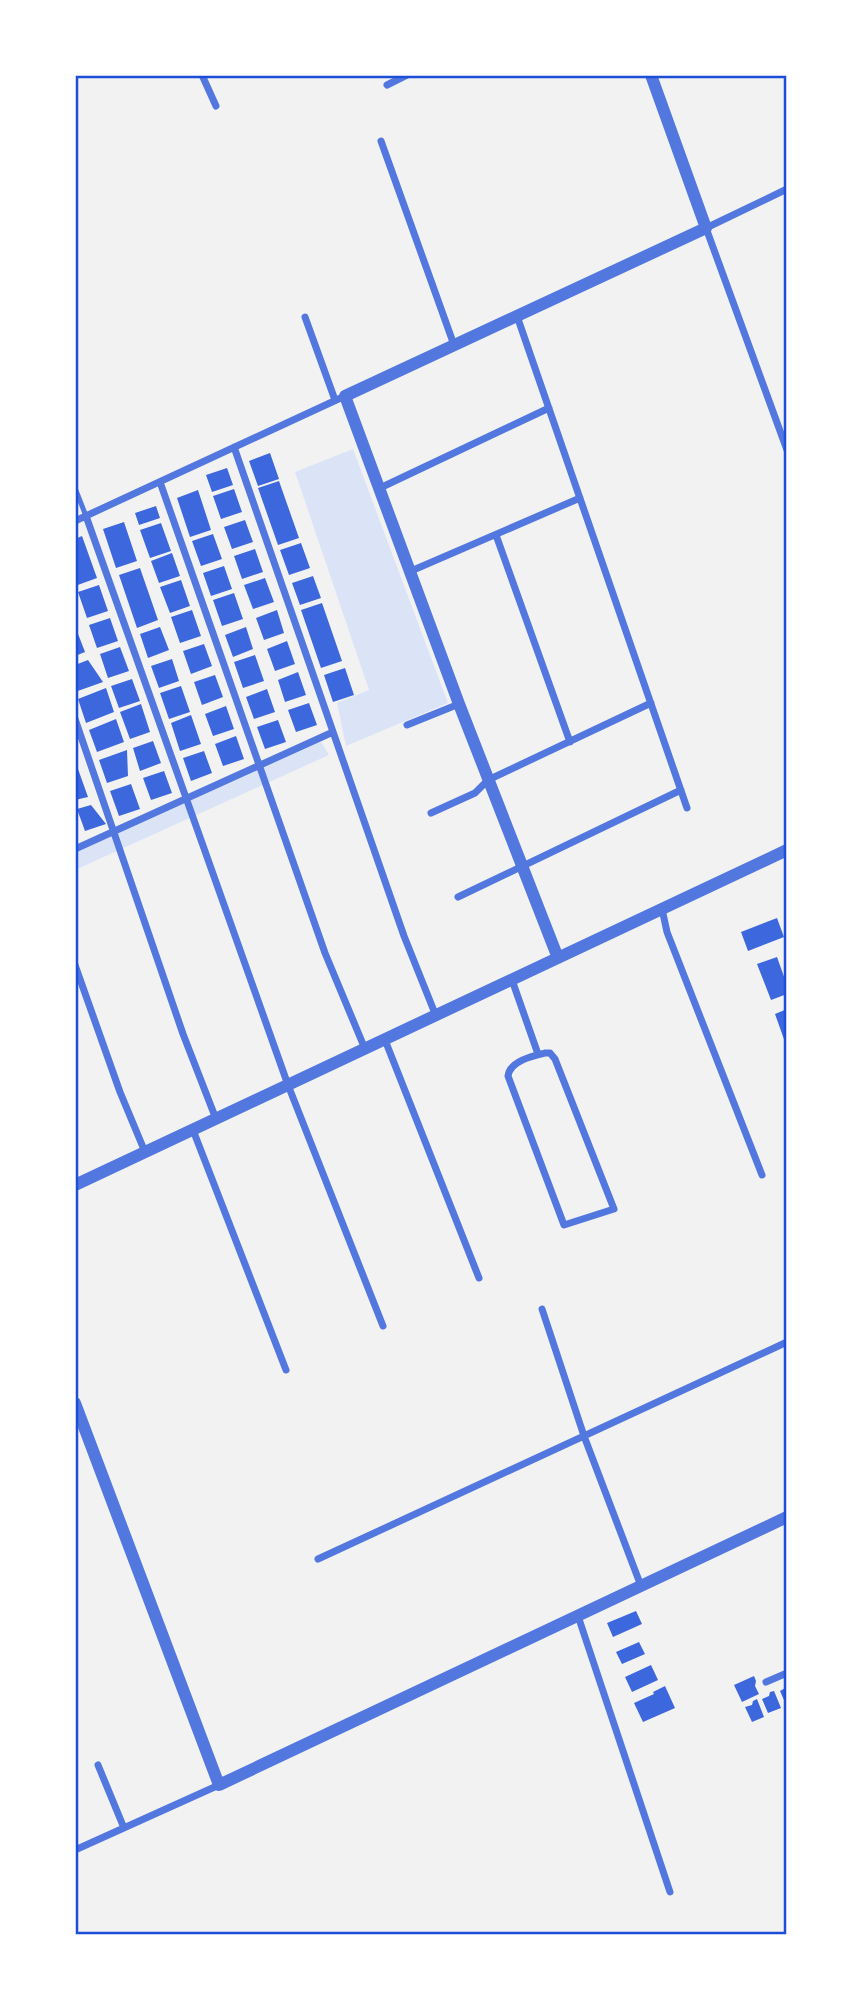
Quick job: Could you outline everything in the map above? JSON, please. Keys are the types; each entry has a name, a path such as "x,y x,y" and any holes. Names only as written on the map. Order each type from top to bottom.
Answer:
{"street":[{"path":"202,75 216,106"},
{"path":"387,85 407,75"},
{"path":"651,75 787,450"},
{"path":"381,141 454,345"},
{"path":"75,521 787,189"},
{"path":"517,316 687,808"},
{"path":"305,317 380,488 459,704 558,958"},
{"path":"380,488 549,408"},
{"path":"234,447 411,956 436,1016"},
{"path":"160,482 325,953 365,1049"},
{"path":"411,571 580,498"},
{"path":"86,516 288,1085 383,1326"},
{"path":"496,535 570,742"},
{"path":"431,813 475,793 488,780 651,703"},
{"path":"407,725 459,704"},
{"path":"75,719 183,1034 216,1119"},
{"path":"75,849 333,732"},
{"path":"458,897 681,790"},
{"path":"75,1185 787,850"},
{"path":"662,909 667,932 762,1175"},
{"path":"75,965 120,1092 145,1152"},
{"path":"512,981 538,1054"},
{"path":"385,1040 479,1278"},
{"path":"550,1053 555,1059 614,1209 564,1225 508,1076 514,1065 538,1054 550,1053"},
{"path":"193,1130 286,1370"},
{"path":"542,1308 584,1436 641,1586"},
{"path":"318,1559 787,1342"},
{"path":"75,1403 219,1785"},
{"path":"75,1850 219,1785 787,1517"},
{"path":"578,1616 670,1892"},
{"path":"766,1682 787,1673"},
{"path":"98,1765 124,1828"}],"lane":[{"path":"75,488 86,516"}],"shaded area":[{"path":"353,449 448,703 346,746 337,703 369,690 295,472"},
{"path":"317,741 322,743 329,755 75,870 75,852"}],"building":[{"path":"270,453 279,479 258,486 249,461"},
{"path":"227,468 233,485 212,492 206,475"},
{"path":"279,481 299,538 278,545 258,488"},
{"path":"234,489 242,512 221,519 213,496"},
{"path":"198,490 211,530 190,537 177,498"},
{"path":"156,506 160,518 139,525 135,513"},
{"path":"245,520 253,542 232,549 224,527"},
{"path":"124,522 137,561 116,568 103,529"},
{"path":"161,523 171,551 150,558 140,530"},
{"path":"213,534 222,559 201,566 192,541"},
{"path":"82,536 97,578 75,586 75,539"},
{"path":"301,543 310,568 289,575 280,550"},
{"path":"255,549 263,572 242,579 234,556"},
{"path":"172,553 180,576 159,583 151,561"},
{"path":"224,566 232,589 211,596 203,573"},
{"path":"140,568 158,620 137,628 119,575"},
{"path":"313,576 321,598 300,605 292,583"},
{"path":"265,578 274,602 253,609 244,585"},
{"path":"181,580 190,606 170,613 160,587"},
{"path":"99,585 108,611 87,618 78,592"},
{"path":"234,593 243,619 222,626 213,600"},
{"path":"322,603 342,661 321,668 301,610"},
{"path":"192,610 201,636 180,643 171,617"},
{"path":"277,610 284,633 264,640 256,618"},
{"path":"110,618 118,641 97,648 89,625"},
{"path":"75,626 85,652 75,656"},
{"path":"160,627 169,650 148,658 140,634"},
{"path":"246,627 253,649 233,657 225,635"},
{"path":"287,641 295,664 275,671 267,649"},
{"path":"204,644 212,666 191,674 183,651"},
{"path":"120,647 129,671 108,678 100,654"},
{"path":"255,655 264,681 243,688 234,662"},
{"path":"172,659 179,681 159,688 151,666"},
{"path":"88,660 103,682 75,692 75,665"},
{"path":"345,668 354,695 333,702 324,675"},
{"path":"298,672 306,695 285,702 278,680"},
{"path":"215,675 223,697 202,705 194,682"},
{"path":"132,679 140,701 119,708 111,686"},
{"path":"181,686 190,712 169,719 160,693"},
{"path":"106,688 114,712 86,723 78,699"},
{"path":"267,689 275,712 254,719 246,697"},
{"path":"309,703 317,725 296,732 288,710"},
{"path":"141,704 150,732 130,739 120,712"},
{"path":"226,706 234,729 213,736 205,714"},
{"path":"191,715 201,744 180,751 171,723"},
{"path":"116,719 124,742 97,752 89,730"},
{"path":"278,720 286,742 265,749 257,727"},
{"path":"236,736 244,759 223,766 215,744"},
{"path":"153,741 161,763 140,771 133,748"},
{"path":"127,750 128,776 107,783 99,760"},
{"path":"204,751 212,773 191,781 183,758"},
{"path":"78,769 88,797 75,800 75,770"},
{"path":"164,771 172,793 151,800 143,778"},
{"path":"131,784 140,809 119,816 110,791"},
{"path":"91,805 106,824 85,831 77,809"},
{"path":"777,918 784,937 748,951 741,932"},
{"path":"777,957 787,985 787,994 771,1000 757,964"},
{"path":"787,1009 787,1045 786,1045 775,1014"},
{"path":"636,1611 642,1624 613,1637 607,1623"},
{"path":"639,1642 645,1654 622,1664 616,1652"},
{"path":"651,1665 658,1680 632,1692 625,1677"},
{"path":"754,1676 759,1694 742,1702 734,1685"},
{"path":"665,1686 675,1708 643,1722 634,1703"},
{"path":"787,1687 787,1707 780,1691"},
{"path":"774,1691 781,1708 768,1713 762,1699"},
{"path":"757,1699 764,1717 752,1722 745,1707 752,1705"}]}
